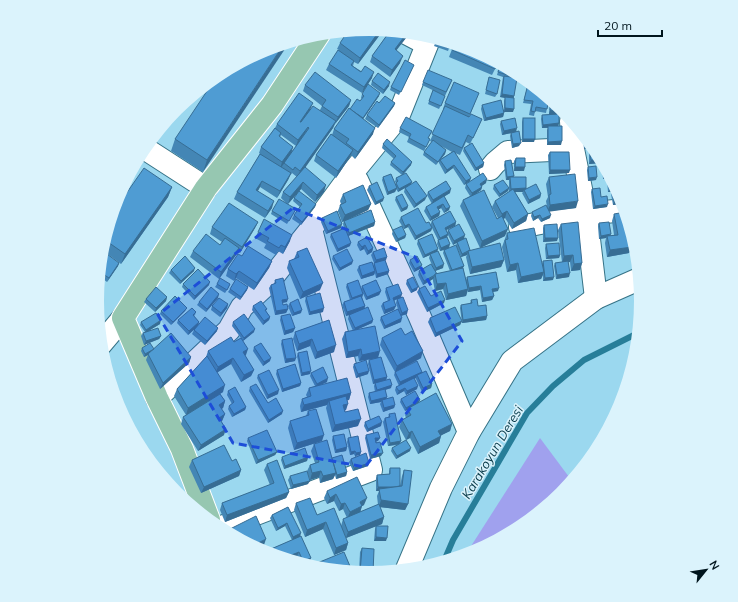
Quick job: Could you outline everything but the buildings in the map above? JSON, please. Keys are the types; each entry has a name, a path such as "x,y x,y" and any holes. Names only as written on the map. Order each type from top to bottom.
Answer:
{"main road":[{"path":"205,508 182,449 157,398 123,318 206,188 272,105 314,42"}],"street":[{"path":"157,398 229,330 242,307 267,284 311,229 353,172 398,118 428,43"},
{"path":"572,131 573,149 586,214 596,298"},
{"path":"490,169 508,152 573,149"},
{"path":"150,152 206,188"},
{"path":"353,172 419,315 469,432"},
{"path":"520,227 586,214 618,211"},
{"path":"228,525 371,470 311,229"},
{"path":"410,563 441,488 469,432 512,362 596,298 633,282"},
{"path":"106,338 123,318"}],"highlighted area":[{"path":"293,208 415,257 462,341 365,467 233,443 158,315"}],"shaded area":[{"path":"540,438 568,476 544,500 530,511 486,539 472,545"}],"waterway":[{"name":"Karakoyun Deresi","path":"447,554 453,540 527,413 553,386 584,360 632,336"}]}
